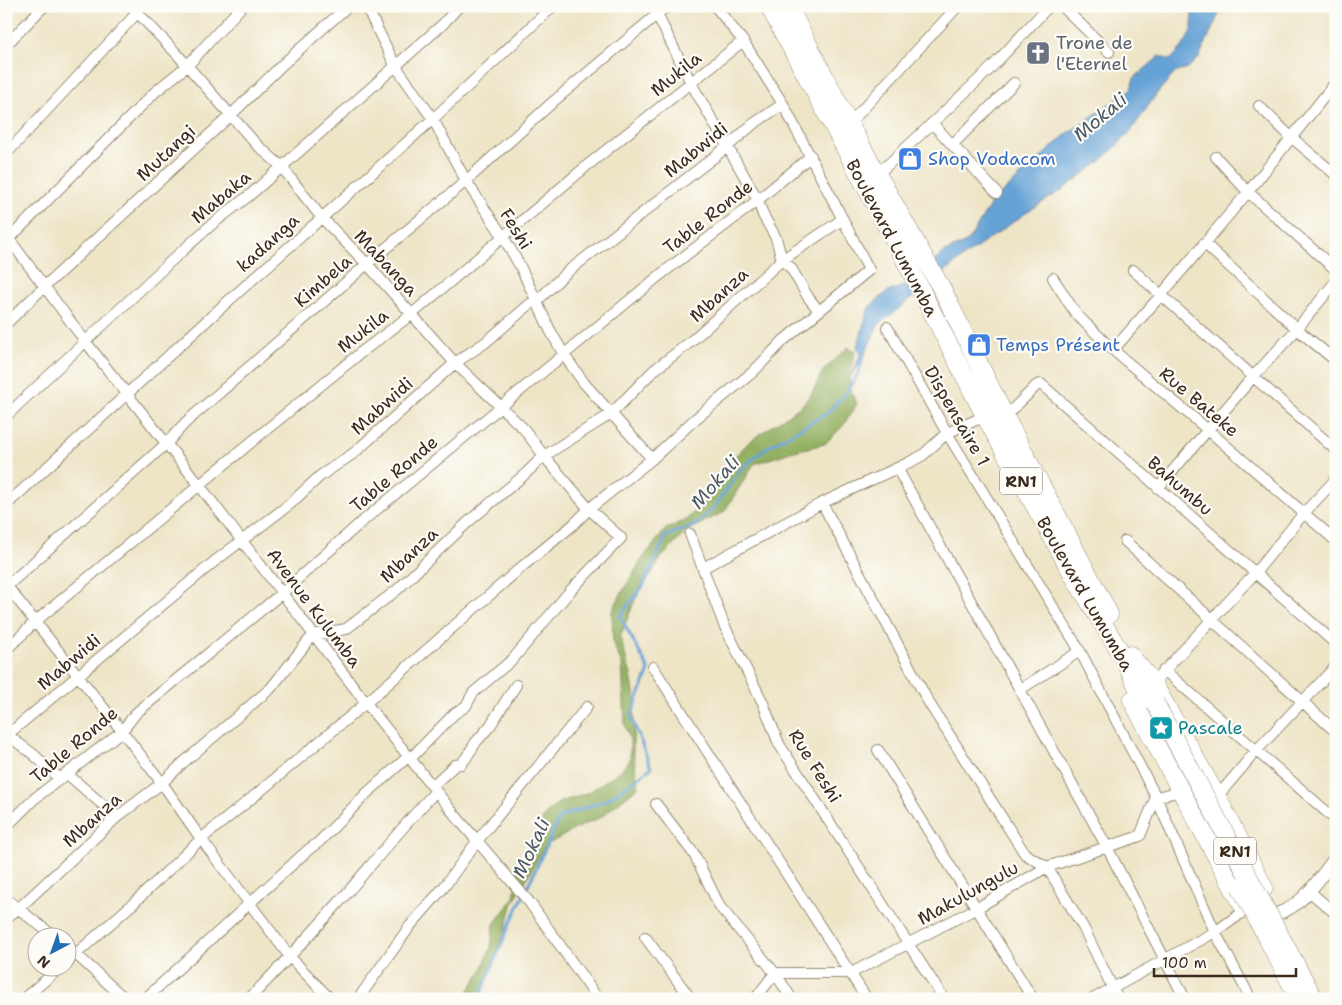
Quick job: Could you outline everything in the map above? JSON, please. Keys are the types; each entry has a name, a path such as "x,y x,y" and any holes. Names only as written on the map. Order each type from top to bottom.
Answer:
{"highway":[{"name":"Boulevard Lumumba","path":"769,6 926,300 985,416 1076,580 1126,655"},
{"name":"Boulevard Lumumba","path":"788,6 877,175 943,291 1006,417 1093,582 1151,706 1299,999"},
{"path":"1126,655 1159,676 1216,797 1322,999"},
{"path":"1126,655 1131,698 1292,999"},
{"name":"Boulevard Lumumba","path":"1151,706 1314,999"}],"street":[{"path":"6,45 44,6"},
{"path":"7,239 155,92 187,66 242,6"},
{"name":"Mutangi","path":"6,324 231,115 282,64 348,6"},
{"name":"Feshi","path":"366,6 395,65 433,119 466,182 504,238 564,355 584,383 652,459"},
{"name":"Mabaka","path":"6,416 197,238 250,195 443,24 459,6"},
{"name":"kadanga","path":"6,505 322,217 433,119 552,6"},
{"name":"Kimbela","path":"7,586 166,443 185,423 367,264 466,182 655,10 667,6"},
{"path":"78,952 136,901 201,839 366,703 524,564 573,526 589,509 652,459 694,420 753,372 784,340 869,270 811,156 782,104 743,41 715,6"},
{"path":"850,124 958,6"},
{"path":"877,175 991,68 1049,6"},
{"path":"1062,6 1109,52"},
{"path":"6,154 134,10"},
{"name":"Mabanga","path":"134,10 177,54 256,144 281,166 322,217 367,264 455,363 524,429 544,456 589,509 621,538 570,591 513,658 473,693 466,706 454,714 410,758"},
{"path":"655,10 690,83 758,200 763,215 776,238 782,260 791,268 808,297 819,310"},
{"name":"Mukila","path":"6,650 36,621 356,357 412,314 504,238 589,164 743,41"},
{"path":"952,145 1014,83"},
{"path":"1112,350 1248,192 1335,83"},
{"name":"Mabwidi","path":"7,735 215,561 290,504 320,476 354,453 455,363 486,342 537,301 566,273 752,125 782,104"},
{"path":"1259,106 1290,137 1336,175"},
{"path":"932,123 997,193"},
{"name":"Table Ronde","path":"6,827 34,799 122,731 136,713 282,593 358,525 660,275 758,200 811,156"},
{"path":"1216,157 1248,192 1336,270"},
{"name":"Mbanza","path":"6,918 117,817 162,783 271,688 313,635 346,629 397,590 468,522 544,456 611,414 653,371 690,343 782,260 842,219"},
{"name":"Avenue Kulumba","path":"7,239 366,703 434,789 530,903 598,999"},
{"path":"1204,243 1297,329 1336,361"},
{"path":"1133,270 1336,450"},
{"name":"Rue Bateke","path":"1053,278 1076,314 1112,350 1336,541"},
{"path":"1158,488 1336,282"},
{"name":"Dispensaire 1","path":"887,327 947,432 1080,651 1156,797 1214,932 1251,999"},
{"name":"Bahumbu","path":"1006,417 1036,385 1040,384 1336,644"},
{"path":"703,568 822,503 923,455 947,432 985,416"},
{"path":"897,468 1107,847 1185,999"},
{"path":"1336,479 1304,513 1255,573 1159,676 1256,751 1336,820"},
{"path":"822,503 935,712 1025,854 1047,867 1083,927 1118,999"},
{"name":"Rue Feshi","path":"690,534 724,625 763,703 779,744 944,999"},
{"path":"1126,541 1336,732"},
{"path":"7,586 162,783 201,839 290,957 330,999"},
{"path":"1020,689 1080,651"},
{"path":"1216,797 1256,751 1336,666"},
{"path":"653,667 867,999"},
{"path":"249,999 290,957 410,819 443,775 455,765 461,764 490,726 516,685"},
{"path":"358,999 410,926 444,887 477,841 587,707"},
{"path":"7,735 117,817"},
{"path":"878,750 1033,999"},
{"path":"145,999 319,842 367,793 410,758"},
{"path":"1156,797 1182,791"},
{"name":"Makulungulu","path":"775,973 851,974 977,908 1047,867 1140,836 1156,797"},
{"path":"656,804 694,854 720,907 775,973 792,999"},
{"path":"1094,999 1214,932 1246,910 1278,914 1295,904 1309,891 1336,857"},
{"path":"1309,891 1336,914"},
{"path":"6,899 44,928"},
{"path":"645,937 691,999"},
{"path":"78,956 125,999"},
{"path":"756,999 775,973"},
{"path":"23,999 48,978"}],"green space":[{"path":"848,347 855,352 850,373 850,384 857,404 843,426 825,444 794,451 754,464 724,512 688,530 661,558 635,600 620,637 631,675 635,698 633,749 638,787 601,817 545,846 513,903 505,931 480,999 463,999 481,972 491,947 494,924 514,897 519,868 545,815 558,803 589,792 620,771 630,760 630,740 625,725 622,664 613,644 612,611 621,594 642,559 666,529 686,520 697,509 716,475 750,441 801,406 812,393 823,371"}],"water":[{"path":"1189,6 1221,6 1199,58 1188,68 1175,73 1158,92 1128,135 1102,160 1062,190 961,259 878,325 865,354 851,376 861,353 857,347 869,307 887,292 911,283 943,253 968,241 992,202 1064,136 1131,89 1134,78 1160,56 1170,60 1181,49 1189,36 1192,14"}],"waterway":[{"name":"Mokali","path":"479,999 510,924 560,817 607,800 651,768 631,716 649,670 620,616 643,586 666,536 695,525 713,509 741,469 766,448 827,413 846,393 859,372 863,356"}],"place":[{"name":"Trone de l'Eternel","path":"1038,53"},
{"name":"Shop Vodacom","path":"910,159"},
{"name":"Temps Présent","path":"979,345"},
{"name":"Pascale","path":"1161,728"}]}
